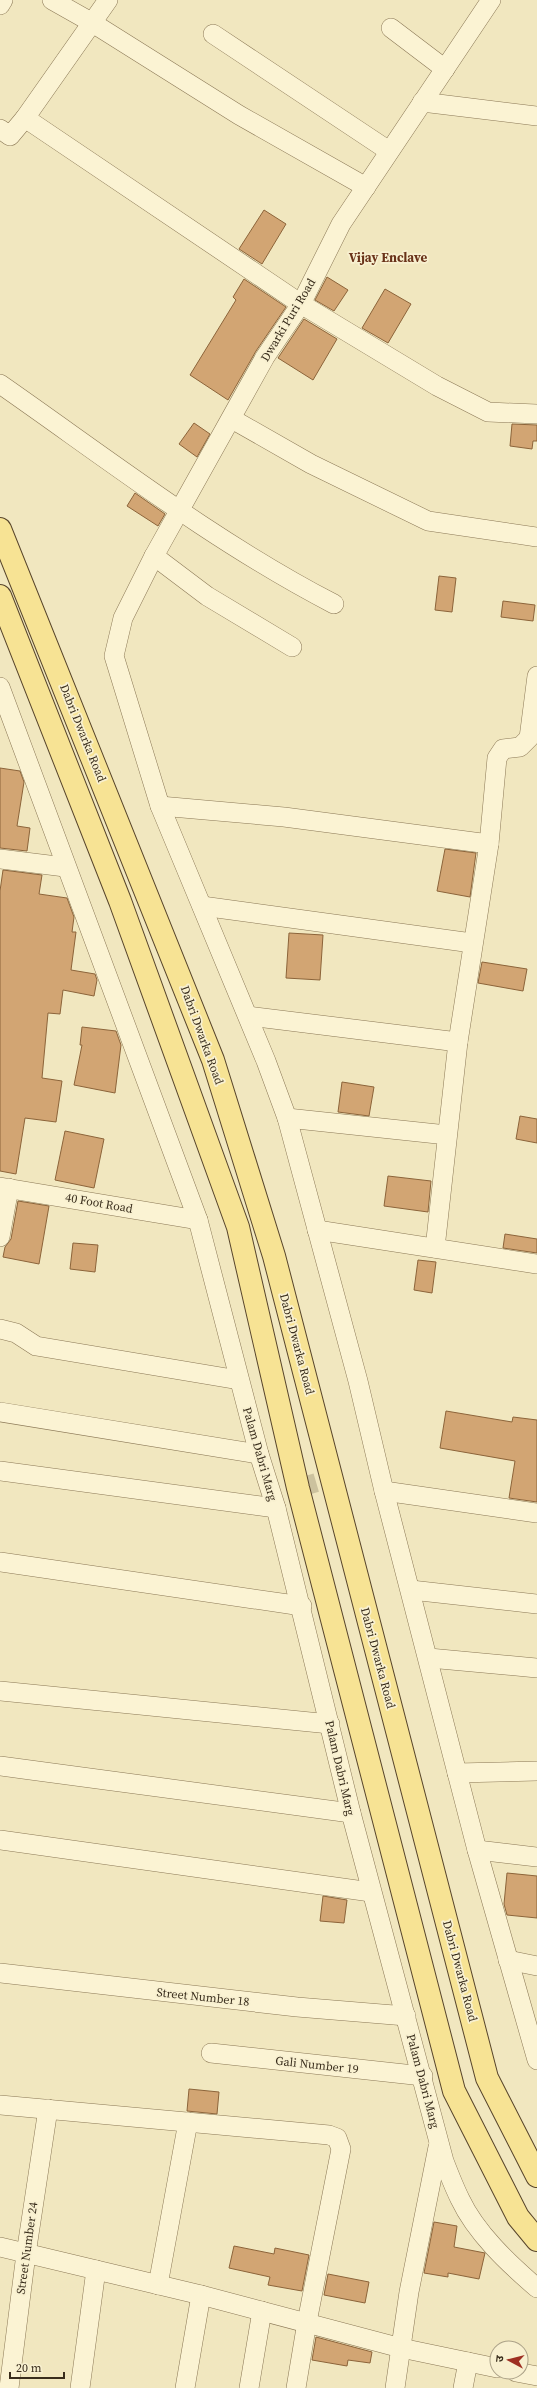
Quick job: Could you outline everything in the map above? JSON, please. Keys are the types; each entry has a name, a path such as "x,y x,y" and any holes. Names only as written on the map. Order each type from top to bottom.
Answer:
{"main road":[{"name":"Dabri Dwarka Road","path":"0,530 213,1060 274,1256 487,2078 537,2176"},
{"path":"0,596 120,901 238,1228 298,1488 454,2091 518,2217 537,2240"}],"street":[{"path":"0,5 2,0"},
{"path":"0,129 10,136 25,118 87,19 108,0"},
{"name":"Dwarki Puri Road","path":"160,806 114,656 123,618 154,556 232,419 265,357 301,304 341,224 388,151 491,0"},
{"path":"54,1 87,19 239,115 366,187"},
{"path":"391,28 445,69"},
{"path":"213,34 388,151"},
{"path":"422,102 537,116"},
{"path":"25,118 301,304 438,386 488,412 537,414"},
{"path":"0,384 244,553 293,583 334,604"},
{"path":"232,419 311,464 428,521 537,537"},
{"path":"154,556 207,596 292,647"},
{"path":"435,1248 458,1042 472,942 489,844 499,753 503,749 531,744 529,738 537,676"},
{"name":"Palam Dabri Marg","path":"0,688 65,867 198,1220 239,1380 259,1454 276,1508 302,1606 371,1892 423,2076 444,2161 460,2200 471,2218 492,2244 537,2288"},
{"path":"489,844 284,817 160,806 248,1016 286,1118 358,1381 384,1492 429,1658 477,1850 537,2060"},
{"path":"0,859 65,867"},
{"path":"202,906 472,942"},
{"path":"248,1016 458,1042"},
{"path":"286,1118 447,1135"},
{"path":"0,1237 4,1187"},
{"name":"40 Foot Road","path":"4,1187 198,1220"},
{"path":"317,1230 537,1264"},
{"path":"0,1329 16,1333 36,1346 239,1380"},
{"path":"0,1412 259,1454"},
{"path":"0,1471 276,1508"},
{"path":"384,1492 537,1513"},
{"path":"0,1562 302,1606"},
{"path":"411,1590 537,1604"},
{"path":"429,1658 537,1668"},
{"path":"0,1691 330,1724"},
{"path":"0,1766 351,1813"},
{"path":"457,1773 537,1771"},
{"path":"0,1840 371,1892"},
{"path":"477,1850 537,1857"},
{"path":"508,1960 537,1966"},
{"name":"Street Number 18","path":"0,1973 289,2006 406,2016"},
{"name":"Gali Number 19","path":"211,2053 423,2076"},
{"path":"0,2105 329,2135 337,2138 340,2144 296,2388"},
{"name":"Street Number 24","path":"9,2388 26,2254 48,2109"},
{"path":"158,2285 188,2122"},
{"path":"395,2388 439,2142"},
{"path":"0,2247 201,2295 401,2348 489,2366"},
{"path":"80,2388 96,2270"},
{"path":"185,2388 201,2295"},
{"path":"249,2388 262,2311"},
{"path":"463,2388 468,2362"}],"building":[{"path":"264,210 286,224 262,264 239,249"},
{"path":"327,277 348,290 334,311 315,300"},
{"path":"244,279 286,307 256,351 228,400 190,375 236,300 233,297"},
{"path":"385,289 411,304 388,343 362,328"},
{"path":"304,319 337,339 313,380 278,358"},
{"path":"194,423 210,434 197,457 179,444"},
{"path":"512,424 537,425 537,441 533,441 532,449 510,446"},
{"path":"135,493 165,514 158,526 127,506"},
{"path":"439,576 456,578 452,612 435,610"},
{"path":"503,601 535,605 533,621 501,617"},
{"path":"0,768 20,771 24,782 17,826 30,828 27,851 0,848"},
{"path":"445,849 476,853 470,897 437,891"},
{"path":"3,870 42,875 39,894 67,898 74,917 72,932 76,932 71,970 95,974 97,980 94,996 63,990 60,1014 48,1013 42,1078 62,1081 56,1122 25,1118 16,1174 0,1171 0,891"},
{"path":"289,933 323,935 320,980 286,978"},
{"path":"482,962 527,969 523,991 478,983"},
{"path":"82,1027 116,1031 121,1045 115,1093 74,1085 82,1045 80,1045"},
{"path":"342,1082 374,1087 369,1116 338,1112"},
{"path":"520,1116 537,1119 537,1143 516,1139"},
{"path":"65,1131 104,1139 94,1188 55,1180"},
{"path":"388,1176 431,1181 428,1212 384,1206"},
{"path":"18,1201 49,1206 39,1264 3,1257 5,1247 11,1239"},
{"path":"505,1234 537,1239 537,1253 503,1248"},
{"path":"73,1243 98,1245 95,1272 70,1269"},
{"path":"418,1260 436,1262 432,1293 414,1290"},
{"path":"446,1411 512,1422 513,1417 537,1420 537,1502 509,1498 515,1461 440,1448"},
{"path":"507,1873 537,1876 537,1918 507,1915 504,1904"},
{"path":"323,1896 347,1900 344,1923 320,1921"},
{"path":"189,2089 219,2092 217,2114 187,2111"},
{"path":"434,2222 457,2226 454,2247 485,2253 479,2279 448,2273 448,2277 424,2273"},
{"path":"234,2246 274,2254 275,2248 309,2255 302,2291 268,2285 270,2277 229,2268"},
{"path":"328,2274 369,2282 365,2303 324,2295"},
{"path":"316,2337 372,2352 370,2363 348,2360 347,2366 312,2360"}],"tunnel":[{"path":"298,1488 332,1478"}],"district":[{"name":"Vijay Enclave","path":"388,257"}]}
